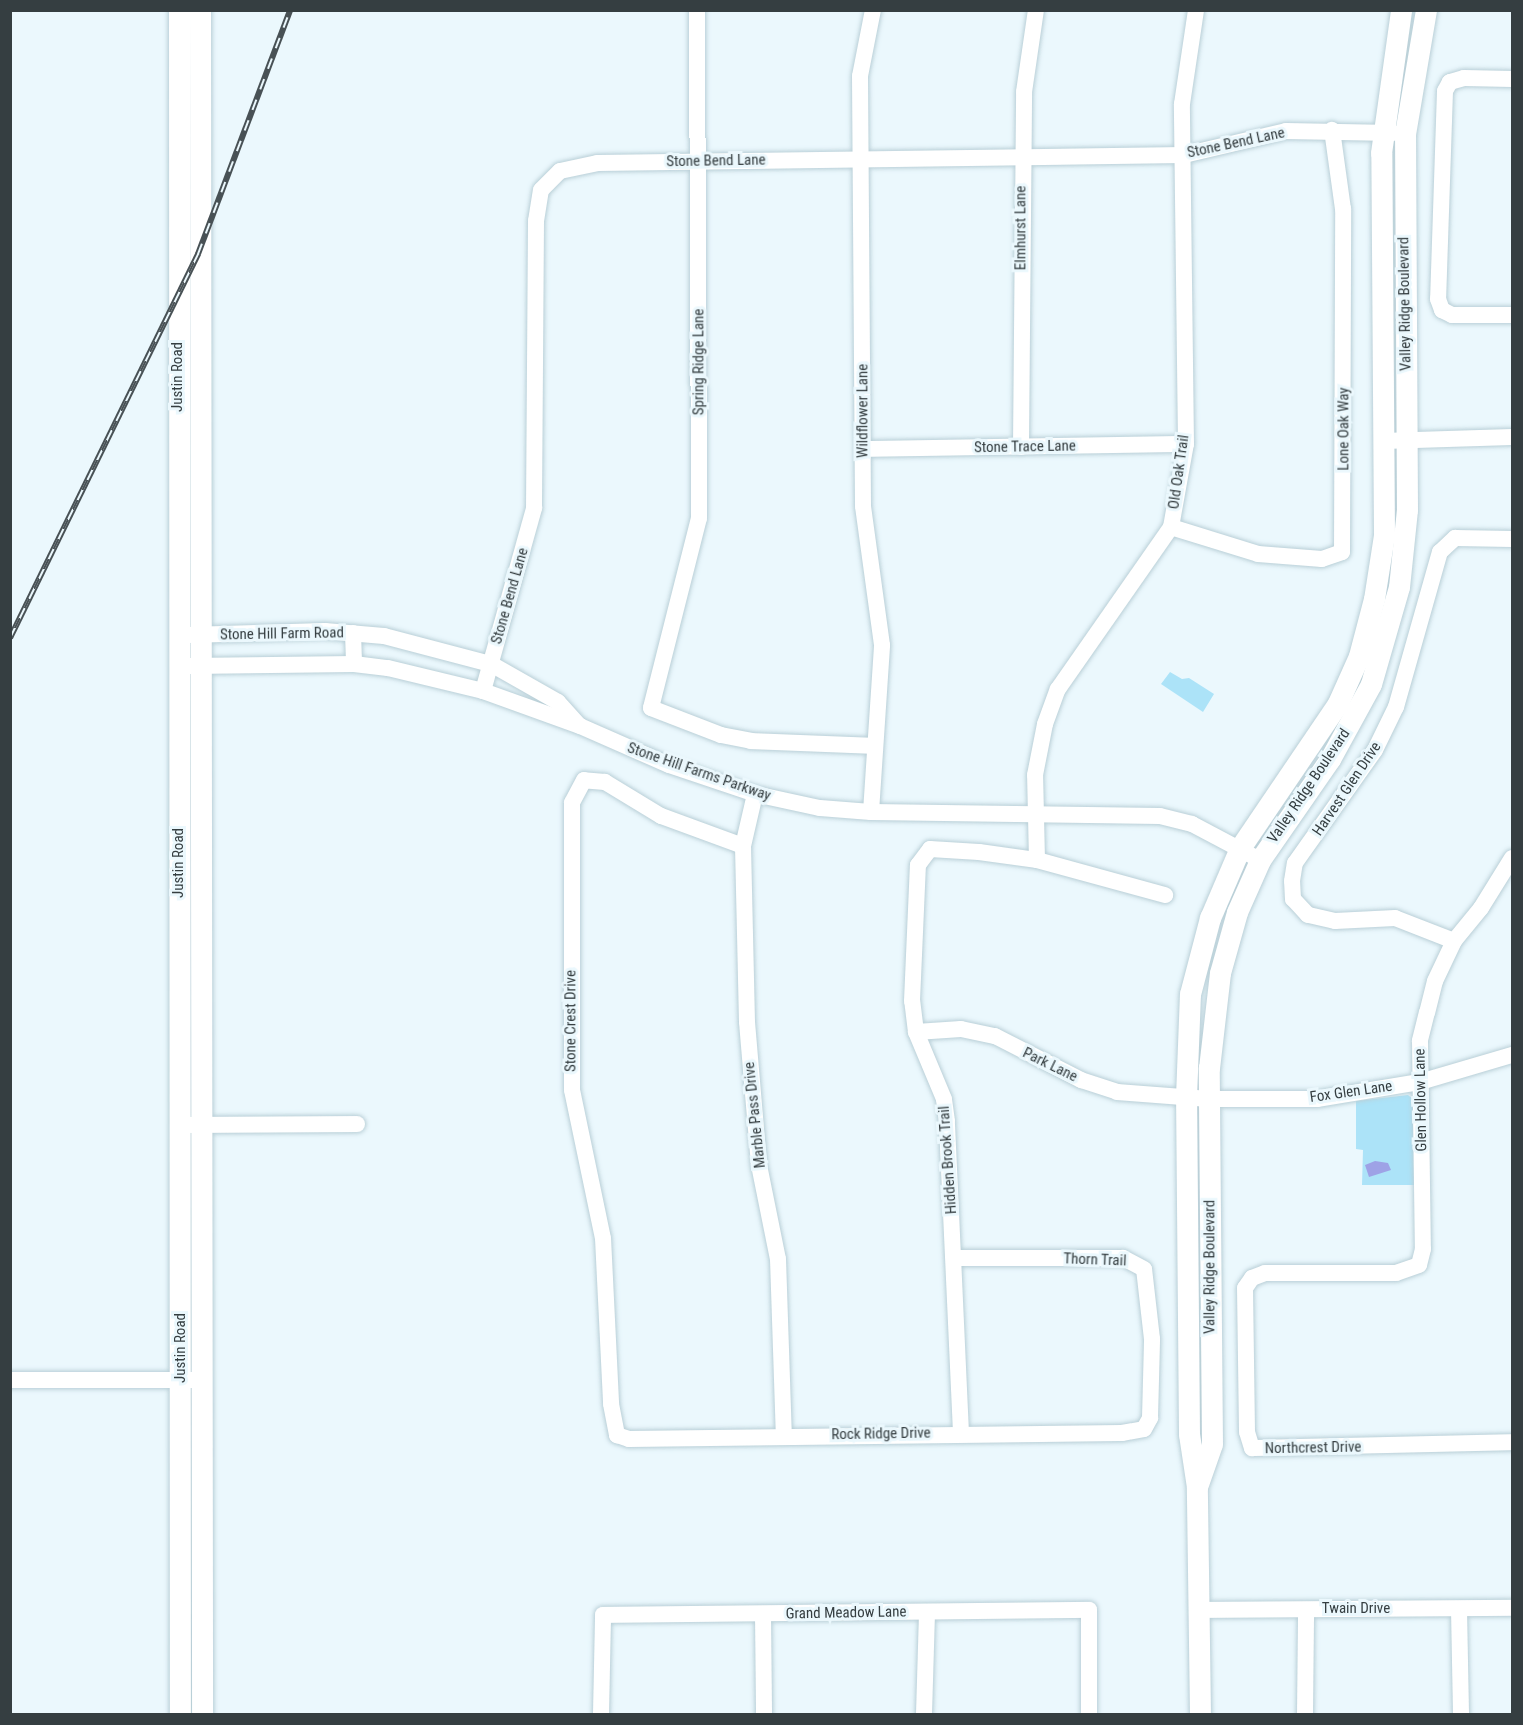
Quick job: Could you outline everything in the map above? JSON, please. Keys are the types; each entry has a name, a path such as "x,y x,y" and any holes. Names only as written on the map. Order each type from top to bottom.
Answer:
{"main road":[{"name":"Justin Road","path":"179,10 176,666 189,906"},
{"name":"Justin Road","path":"180,1714 181,1380 190,1125 189,906 198,666 200,10"},
{"name":"Valley Ridge Boulevard","path":"1200,1714 1197,1487 1189,1434 1186,1097 1195,967 1210,918 1240,848 1338,703 1359,656 1374,599 1384,535 1379,217 1383,133 1401,10"},
{"name":"Valley Ridge Boulevard","path":"1197,1487 1212,1444 1210,1031 1220,973 1237,912 1260,860 1353,721 1386,642 1403,549 1407,440 1405,134 1426,10"},
{"name":"Justin Road","path":"190,1125 203,1380 202,1714"}],"street":[{"name":"Spring Ridge Lane","path":"697,10 699,518 651,708 722,735 751,741 875,746"},
{"name":"Wildflower Lane","path":"871,812 882,645 862,506 864,449 860,76 873,10"},
{"name":"Elmhurst Lane","path":"1021,447 1024,92 1036,10"},
{"name":"Old Oak Trail","path":"1037,860 1037,755 1058,689 1171,527 1186,444 1182,104 1196,10"},
{"path":"1512,79 1464,78 1450,82 1445,91 1438,299 1442,310 1452,315 1512,315"},
{"name":"Stone Bend Lane","path":"483,691 534,508 536,221 541,190 560,171 597,163 699,160 1022,160 1184,155 1269,134 1332,130 1405,134"},
{"name":"Lone Oak Way","path":"1171,527 1258,554 1322,559 1342,552 1343,209 1332,130"},
{"path":"1383,441 1512,437"},
{"name":"Stone Trace Lane","path":"864,449 1186,444"},
{"name":"Harvest Glen Drive","path":"1454,941 1395,918 1335,921 1308,915 1293,899 1292,881 1295,863 1375,750 1396,706 1440,552 1455,538 1512,539"},
{"name":"Stone Hill Farm Road","path":"176,635 325,630 384,636 491,664 558,702 580,726"},
{"path":"354,633 354,664"},
{"name":"Stone Hill Farms Parkway","path":"176,666 354,664 451,680 580,726 669,765 755,794 820,808 871,812 1160,816 1192,824 1260,860"},
{"name":"Stone Crest Drive","path":"617,1435 610,1404 603,1238 572,1090 572,803 584,780 605,782 661,816 743,846"},
{"name":"Marble Pass Drive","path":"755,794 743,846 751,1084 759,1164 778,1258 784,1436"},
{"name":"Hidden Brook Trail","path":"961,1433 946,1110 916,1032 913,963 921,858 930,849 1037,860"},
{"name":"Glen Hollow Lane","path":"1252,1278 1264,1273 1319,1275 1396,1273 1419,1265 1424,1249 1420,1041 1435,981 1454,941 1481,909 1512,858"},
{"path":"1037,860 1165,895"},
{"name":"Park Lane","path":"916,1032 961,1029 995,1036 1081,1080 1117,1092 1186,1097"},
{"name":"Fox Glen Lane","path":"1186,1097 1317,1099 1420,1082 1512,1055"},
{"path":"190,1125 357,1124"},
{"name":"Thorn Trail","path":"954,1258 1123,1258 1144,1269 1152,1339 1150,1418 1144,1429"},
{"name":"Northcrest Drive","path":"1252,1278 1245,1288 1246,1432 1252,1448 1512,1442"},
{"path":"10,1380 203,1380"},
{"name":"Rock Ridge Drive","path":"617,1435 629,1439 961,1433 1122,1433 1144,1429"},
{"name":"Twain Drive","path":"1198,1610 1512,1608"},
{"path":"1459,1609 1461,1714"},
{"name":"Grand Meadow Lane","path":"601,1714 603,1615 1089,1610 1089,1714"},
{"path":"1305,1714 1306,1610"},
{"path":"924,1714 927,1612"},
{"path":"763,1614 761,1701 764,1714"}],"shaded area":[{"path":"1170,672 1182,679 1189,678 1214,694 1203,712 1161,684"},
{"path":"1408,1095 1414,1100 1415,1185 1362,1185 1363,1150 1356,1149 1356,1101"}],"water":[{"path":"1375,1161 1388,1163 1391,1170 1369,1177 1365,1165"}],"railway":[{"path":"10,638 198,254 290,10"}]}
